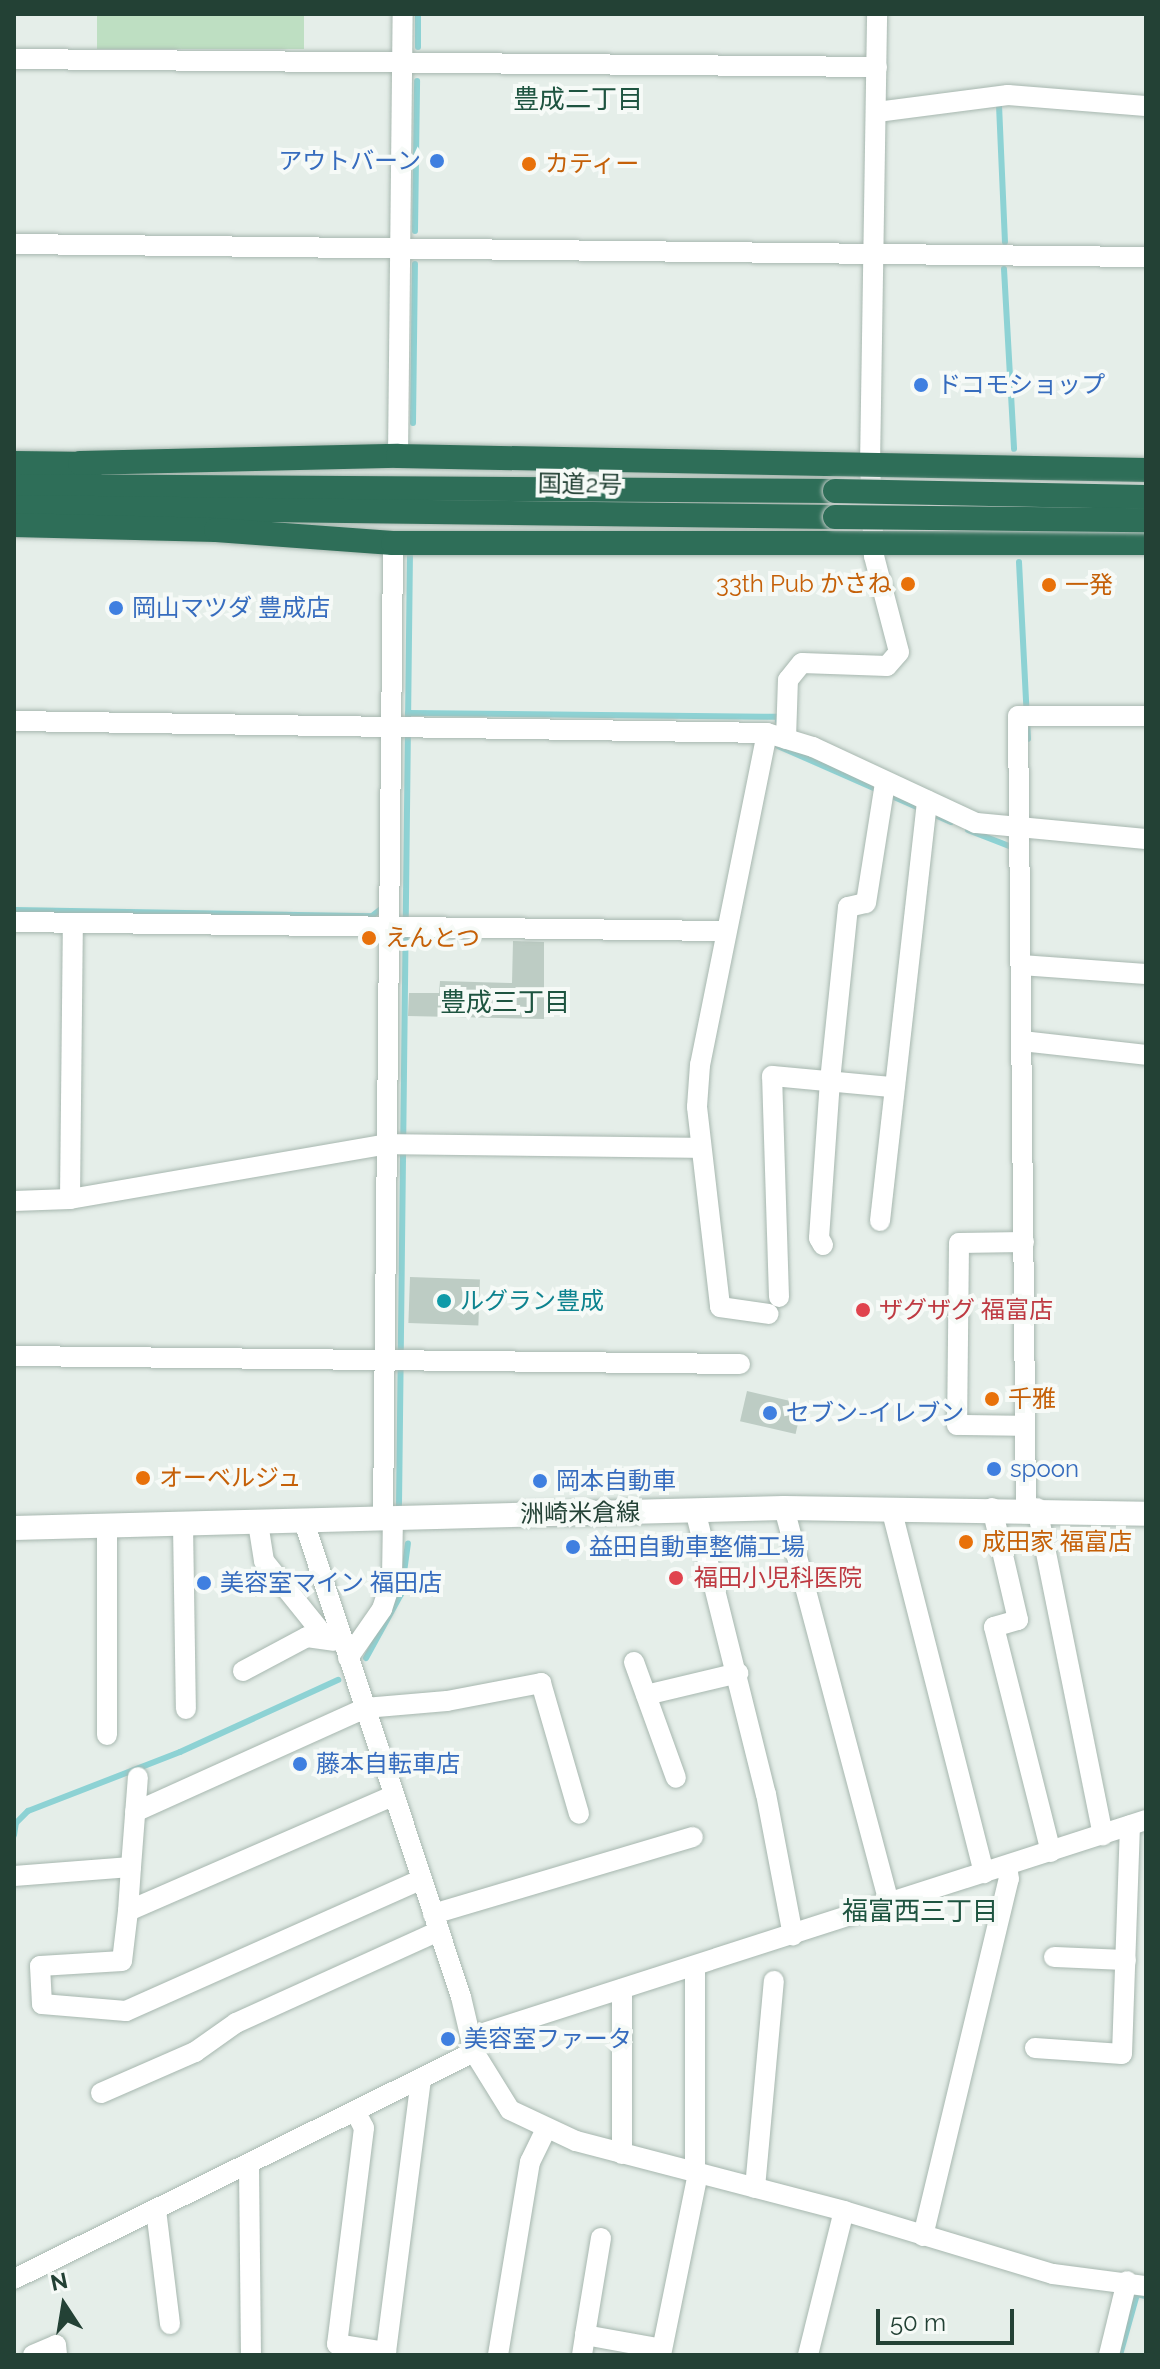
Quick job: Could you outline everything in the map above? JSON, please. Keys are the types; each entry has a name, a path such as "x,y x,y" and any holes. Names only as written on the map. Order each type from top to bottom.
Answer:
{"highway":[{"path":"14,463 398,456 1146,470"},
{"path":"80,463 327,471 359,486"},
{"name":"国道2号","path":"14,486 359,486 1146,497"},
{"name":"国道2号","path":"14,507 1146,520"},
{"path":"14,525 216,530 563,528 696,513"},
{"path":"216,530 393,543 874,540 1146,543"}],"main road":[{"name":"洲崎米倉線","path":"14,1528 784,1508 1032,1508 1146,1514"}],"street":[{"path":"398,456 396,247 403,14"},
{"path":"877,14 870,466 876,570 899,652 887,666 802,663 788,680 725,931 696,1086 720,1307 774,1305 772,1076 891,1087"},
{"path":"14,59 877,67"},
{"path":"877,112 1008,95 1146,106"},
{"path":"14,244 1146,257"},
{"path":"346,1652 376,1620 392,1579 388,1518 395,1360 395,918 403,725 393,543"},
{"path":"1103,1835 1032,1508 1025,1426 1022,837 1018,716 1146,716"},
{"path":"14,721 403,725 776,736 924,807 1022,837 1146,839"},
{"path":"823,1245 819,1238 830,1081 848,907 866,903 882,789"},
{"path":"880,1221 891,1087 924,807"},
{"path":"14,922 395,918 725,931"},
{"path":"70,1199 73,923"},
{"path":"1021,965 1146,974"},
{"path":"1022,1041 1146,1055"},
{"path":"14,1201 70,1199 396,1144 701,1148"},
{"path":"1024,1242 959,1243 957,1425 1025,1426"},
{"path":"14,1356 740,1364"},
{"path":"784,1508 889,1903"},
{"path":"891,1508 984,1873"},
{"path":"992,1508 1018,1620 994,1627 1051,1852"},
{"path":"695,1510 738,1673 793,1935"},
{"path":"304,1522 436,1922 472,2044 488,2082 510,2110 546,2129 622,2154 844,2211 1053,2274 1137,2283 1109,2355"},
{"path":"258,1523 264,1561 325,1637 346,1652"},
{"path":"183,1525 186,1709"},
{"path":"107,1527 107,1735"},
{"path":"243,1671 307,1637 325,1637"},
{"path":"634,1662 676,1778"},
{"path":"646,1695 738,1673"},
{"path":"135,1812 365,1708 447,1701 541,1683 579,1814"},
{"path":"138,1777 122,1961 40,1966 42,2004 126,2011 422,1879"},
{"path":"128,1911 393,1796"},
{"path":"14,2279 421,2078 472,2044 622,1989 1138,1823 1126,1960 1122,2054 1035,2048"},
{"path":"101,2093 195,2052 236,2023 436,1922 693,1837"},
{"path":"923,2236 1005,1894 1007,1866"},
{"path":"14,1876 131,1867"},
{"path":"1054,1957 1126,1960"},
{"path":"601,2238 583,2345 662,2352 696,2173 695,1966"},
{"path":"755,2188 774,1981"},
{"path":"622,1989 622,2154"},
{"path":"355,2111 364,2128 337,2344 386,2352 421,2078"},
{"path":"498,2355 530,2162 546,2129"},
{"path":"249,2165 251,2355"},
{"path":"156,2210 170,2324"},
{"path":"808,2355 844,2211"},
{"path":"33,2355 56,2345 57,2355"}],"green space":[{"path":"97,14 304,14 304,49 97,49"}],"building":[{"path":"513,941 544,942 544,1019 408,1016 409,993 439,993 440,981 512,983"},
{"name":"ルグラン豊成","path":"410,1277 480,1279 478,1325 408,1323"},
{"path":"747,1391 803,1404 796,1434 740,1421"}],"waterway":[{"path":"418,14 418,47"},
{"path":"415,231 417,81"},
{"path":"999,105 1005,242"},
{"path":"413,423 415,264"},
{"path":"1004,269 1014,449"},
{"path":"399,1505 410,554"},
{"path":"1019,562 1028,739"},
{"path":"408,713 778,717 778,721"},
{"path":"778,746 951,822"},
{"path":"968,830 1017,849"},
{"path":"14,910 372,916 386,905"},
{"path":"366,1658 401,1594 408,1543"},
{"path":"14,1835 16,1823 28,1811 180,1752 338,1680"},
{"path":"1120,2355 1137,2294 1146,2296"}],"place":[{"name":"アウトバーン","path":"437,161"},
{"name":"カティー","path":"529,164"},
{"name":"ドコモショップ","path":"921,385"},
{"name":"33th Pub かさね","path":"908,584"},
{"name":"一発","path":"1049,585"},
{"name":"岡山マツダ 豊成店","path":"116,608"},
{"name":"えんとつ","path":"369,938"},
{"name":"ルグラン豊成","path":"444,1301"},
{"name":"ザグザグ 福富店","path":"863,1310"},
{"name":"千雅","path":"992,1399"},
{"name":"セブン-イレブン","path":"770,1413"},
{"name":"spoon","path":"994,1469"},
{"name":"オーベルジュ","path":"143,1478"},
{"name":"岡本自動車","path":"540,1481"},
{"name":"成田家 福富店","path":"966,1542"},
{"name":"益田自動車整備工場","path":"573,1547"},
{"name":"福田小児科医院","path":"676,1578"},
{"name":"美容室マイン 福田店","path":"204,1583"},
{"name":"藤本自転車店","path":"300,1764"},
{"name":"美容室ファータ","path":"448,2039"}],"district":[{"name":"豊成二丁目","path":"578,100"},
{"name":"豊成三丁目","path":"505,1003"},
{"name":"福富西三丁目","path":"920,1912"}]}
